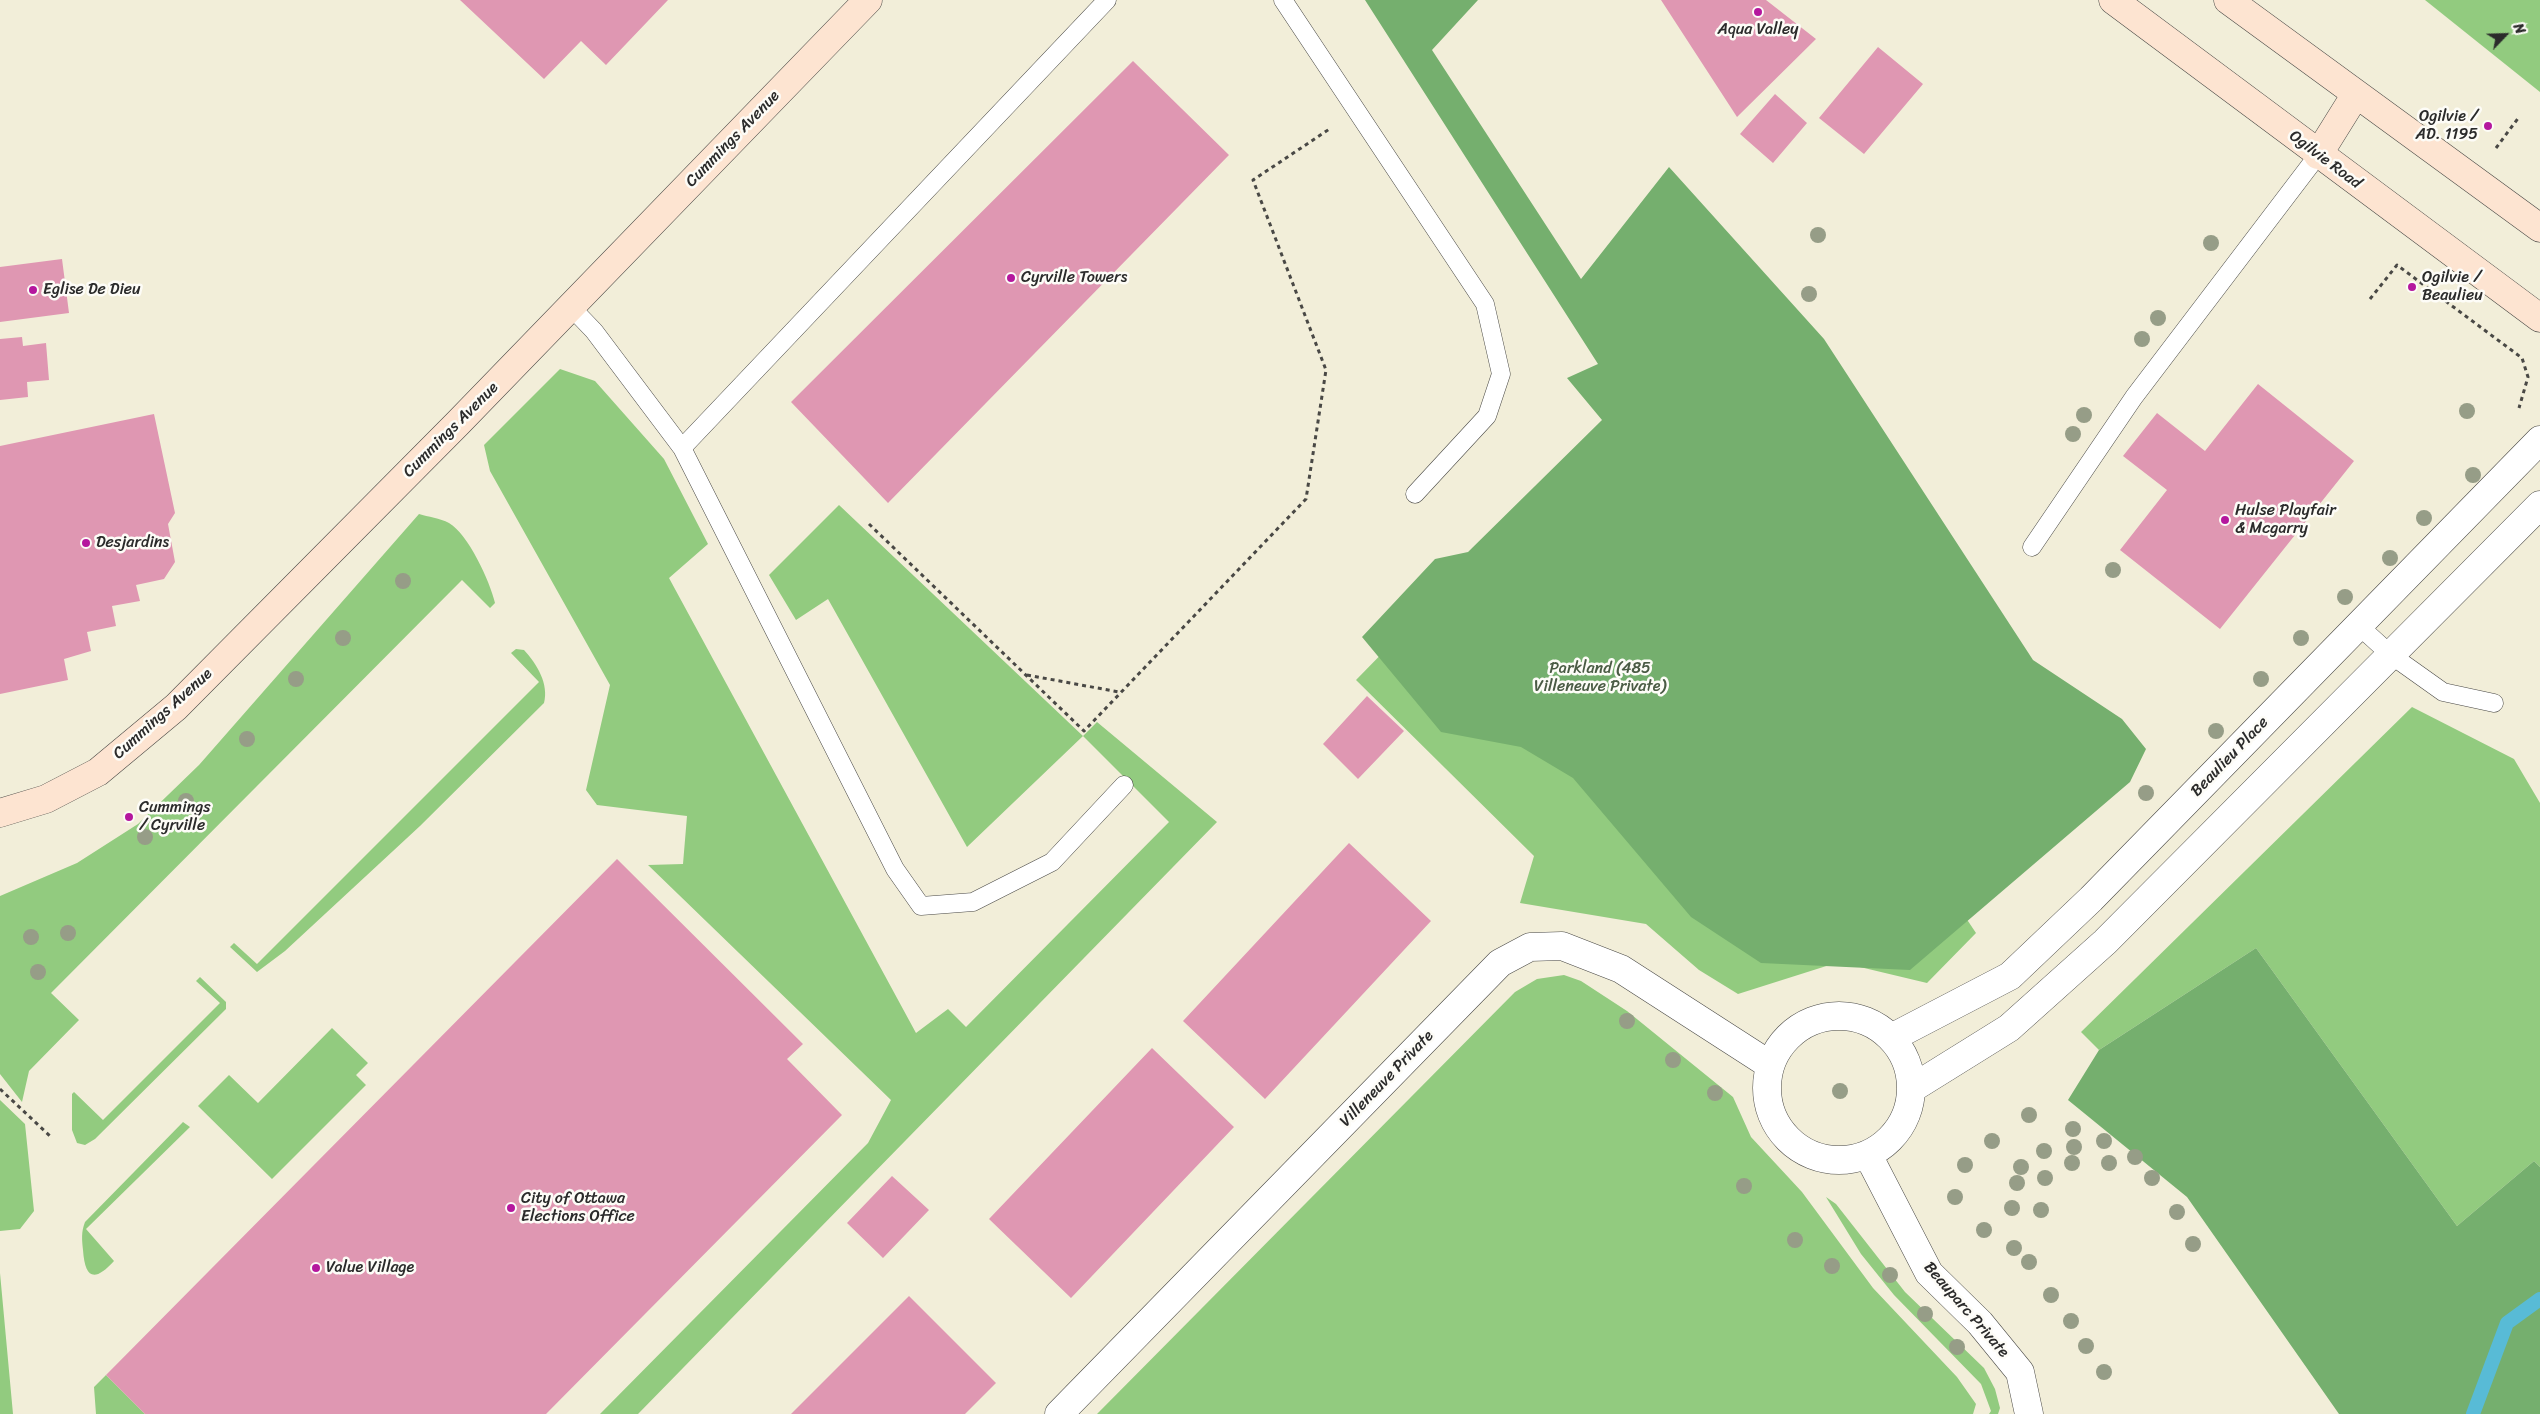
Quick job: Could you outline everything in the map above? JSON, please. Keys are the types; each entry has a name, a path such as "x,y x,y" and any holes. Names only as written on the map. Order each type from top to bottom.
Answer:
{"main road":[{"name":"Cummings Avenue","path":"0,813 46,799 98,772 176,706 458,423 868,0"},
{"name":"Ogilvie Road","path":"2113,0 2318,155 2540,318"},
{"path":"2228,0 2540,228"},
{"path":"2318,155 2356,94"}],"street":[{"name":"Beaulieu Place","path":"1891,1038 2010,976 2091,899 2540,440"},
{"path":"1911,1089 2009,1028 2105,942 2540,505"},
{"name":"Villeneuve Private","path":"1059,1414 1500,963 1530,948 1562,946 1621,969 1770,1065"},
{"path":"1837,1016 1867,1021 1891,1038 1906,1061 1911,1089 1906,1116 1891,1139 1868,1155 1840,1161 1813,1156 1790,1142 1774,1119 1766,1092 1770,1065 1784,1041 1808,1022 1837,1016"},
{"name":"Beauparc Private","path":"1868,1155 1929,1273 1980,1323 2020,1372 2029,1414"}],"lane":[{"path":"682,448 1107,0"},
{"path":"1283,0 1485,304 1501,374 1487,416 1415,494"},
{"path":"2032,547 2134,397 2318,155"},
{"path":"570,306 594,330 682,448 895,869 921,906 973,902 1052,862 1124,785"},
{"path":"2358,625 2391,655 2443,692 2494,703"}],"path":[{"path":"869,524 1084,731 1119,692 1306,499 1326,370 1253,180 1357,111"},
{"path":"2489,143 2496,149 2519,117"},
{"path":"2370,299 2397,265 2522,358 2528,377 2519,410"},
{"path":"1026,675 1119,692"},
{"path":"0,1089 50,1136"}],"green space":[{"path":"1365,0 1478,0 1432,50 1581,279 1669,167 1824,339 2033,660 2122,719 2146,749 2130,782 1910,970 1761,963 1691,917 1573,778 1521,747 1441,732 1362,637 1435,559 1468,552 1602,420 1567,378 1598,364"},
{"path":"2425,0 2540,0 2540,92"},
{"path":"560,369 595,381 664,459 708,544 669,578 916,1033 948,1009 966,1027 1169,822 1083,736 1097,722 1217,822 638,1414 600,1414 868,1143 891,1100 648,865 683,864 687,816 597,805 586,790 610,685 490,471 484,445"},
{"name":"Parkland (485 Villeneuve Private)","path":"1624,406 1976,933 1927,983 1839,962 1738,994 1699,970 1646,924 1520,903 1534,856 1356,680"},
{"path":"839,505 1083,736 967,847 828,599 796,620 769,575"},
{"path":"419,514 449,523 463,537 471,547 483,571 495,603 490,608 462,580 51,993 79,1020 29,1071 22,1102 0,1074 0,896 77,863 138,824 199,765"},
{"path":"516,649 524,650 541,675 545,689 544,703 420,826 285,951 257,972 230,947 234,943 257,964 539,682 511,653"},
{"path":"2412,707 2514,759 2540,803 2540,1167 2534,1161 2457,1226 2256,948 2099,1050 2081,1032"},
{"path":"2256,948 2457,1226 2534,1161 2540,1167 2540,1414 2339,1414 2187,1197 2068,1100 2099,1050"},
{"path":"1564,975 1581,981 1627,1011 1733,1097 1751,1137 1802,1192 1873,1288 1957,1377 1976,1404 1973,1414 1097,1414 1515,992 1537,979"},
{"path":"200,977 226,1002 226,1009 95,1139 85,1145 77,1143 72,1130 72,1094 74,1092 103,1120 220,1003 196,981"},
{"path":"332,1028 368,1063 356,1075 366,1085 272,1179 198,1106 229,1075 258,1103"},
{"path":"0,1100 25,1124 34,1211 20,1229 0,1231"},
{"path":"183,1122 190,1127 86,1229 114,1261 96,1275 88,1272 84,1259 82,1236 85,1222"},
{"path":"1826,1197 1836,1204 1905,1292 1984,1368 1995,1389 2000,1408 1998,1414 1989,1414 1991,1411 1981,1384 1894,1295 1861,1254"},
{"path":"0,1273 13,1414 0,1414"},
{"path":"106,1375 145,1414 96,1414 94,1387"}],"building":[{"path":"460,0 668,0 606,65 581,41 544,79"},
{"path":"1661,0 1766,0 1816,39 1737,117"},
{"path":"1878,47 1923,84 1864,154 1819,118"},
{"name":"Cyrville Towers","path":"1133,61 1229,155 888,503 791,402"},
{"path":"1775,94 1807,123 1773,163 1740,134"},
{"name":"Eglise De Dieu","path":"62,259 69,313 0,322 0,267"},
{"path":"22,337 23,346 46,343 49,380 27,382 28,397 0,400 0,339"},
{"name":"Hulse Playfair & Mcgarry","path":"2258,384 2354,461 2220,629 2120,550 2167,490 2123,456 2157,413 2205,451"},
{"name":"Desjardins","path":"154,414 175,513 168,524 175,562 164,579 136,585 140,601 112,606 116,626 87,632 91,651 64,659 68,680 0,694 0,446"},
{"path":"1367,696 1404,731 1358,779 1323,744"},
{"path":"1349,843 1431,921 1265,1099 1183,1021"},
{"path":"617,859 803,1044 787,1059 842,1115 546,1414 145,1414 106,1375"},
{"path":"1152,1048 1234,1127 1071,1298 989,1219"},
{"path":"892,1176 929,1210 883,1258 847,1223"},
{"path":"909,1296 996,1383 965,1414 791,1414"}],"waterway":[{"path":"2473,1414 2507,1323 2540,1299"}],"place":[{"name":"Aqua Valley","path":"1758,12"},
{"name":"Ogilvie / AD. 1195","path":"2488,126"},
{"name":"Cyrville Towers","path":"1011,278"},
{"name":"Ogilvie / Beaulieu","path":"2412,287"},
{"name":"Eglise De Dieu","path":"33,290"},
{"name":"Hulse Playfair & Mcgarry","path":"2225,520"},
{"name":"Desjardins","path":"86,543"},
{"name":"Cummings / Cyrville","path":"129,817"},
{"name":"City of Ottawa Elections Office","path":"511,1208"},
{"name":"Value Village","path":"316,1268"}]}
